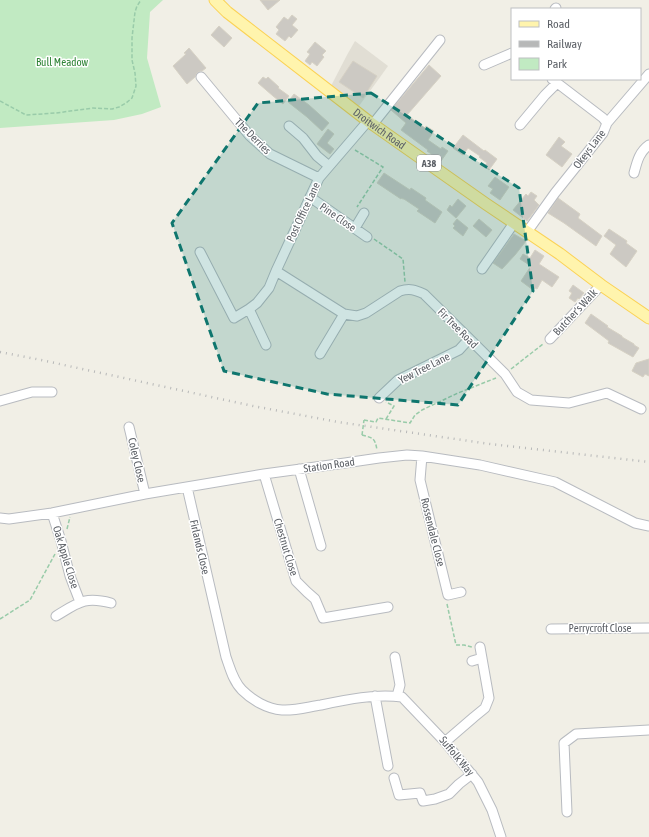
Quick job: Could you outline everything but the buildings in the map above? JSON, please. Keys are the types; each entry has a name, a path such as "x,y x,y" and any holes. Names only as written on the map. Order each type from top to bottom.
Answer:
{"main road":[{"name":"Droitwich Road","path":"215,0 227,12 370,122 560,254 601,285 648,315"}],"street":[{"name":"Post Office Lane","path":"249,309 257,303 269,288 319,178 347,145 370,122 440,40"},
{"path":"484,65 511,53"},
{"path":"607,123 649,74"},
{"name":"The Derries","path":"201,77 250,136 270,154 319,178"},
{"path":"520,126 555,81"},
{"name":"Okeys Lane","path":"527,232 603,133 607,123 603,118 555,81"},
{"path":"289,126 303,138 317,156 329,166"},
{"path":"634,173 638,158 644,149 649,145"},
{"name":"Pine Close","path":"310,197 367,237"},
{"path":"354,228 363,214"},
{"path":"482,269 514,223"},
{"path":"200,252 234,318 249,309 266,346"},
{"path":"276,271 344,314 357,316 366,313 391,296 405,290"},
{"name":"Butcher's Walk","path":"550,339 601,285"},
{"name":"Fir Tree Road","path":"405,290 415,290 424,294 505,374 517,392 531,400 569,403 607,393 640,409"},
{"path":"320,354 344,314"},
{"name":"Yew Tree Lane","path":"380,398 398,380 459,350 469,339"},
{"path":"0,401 32,392 52,392"},
{"name":"Coley Close","path":"129,426 145,494"},
{"name":"Station Road","path":"0,518 9,519 52,513 145,494 264,474 407,455 480,465 555,482 635,523 649,526"},
{"name":"Rossendale Close","path":"422,456 420,480 448,595"},
{"path":"299,469 321,546"},
{"name":"Chestnut Close","path":"264,474 296,581 315,599 323,618 388,607"},
{"name":"Firlands Close","path":"187,487 226,657 232,676 241,689 254,700 268,707 282,710 297,709 366,696 394,696"},
{"name":"Oak Apple Close","path":"52,513 70,576 80,602"},
{"path":"448,595 461,592"},
{"path":"56,616 80,602 98,600 111,603"},
{"name":"Perrycroft Close","path":"551,629 649,628"},
{"path":"445,742 485,708 489,698 480,647"},
{"path":"394,696 400,685 395,657"},
{"path":"472,661 482,658"},
{"path":"375,696 388,766"},
{"name":"Suffolk Way","path":"394,696 402,697 445,742 472,774 478,782 492,810 500,837"},
{"path":"567,812 564,743 576,734 649,730"},
{"path":"394,778 399,796 420,793 423,801 435,800 449,794 472,774"}],"path":[{"path":"0,101 26,115 93,108 112,108 119,107 126,103 132,98 136,86 132,60 132,38 135,12 141,0"},
{"path":"347,145 383,167 355,211 363,214"},
{"path":"367,237 373,238 403,259 405,290"},
{"path":"379,458 376,443 372,438 362,435 364,420 376,422 378,418 410,423 415,415 422,410 458,393 505,374 550,339"},
{"path":"380,398 394,406 386,419"},
{"path":"0,619 30,600 61,541 74,508"},
{"path":"448,595 446,599 456,645 480,647"}],"highlighted area":[{"path":"371,93 519,188 533,291 458,405 327,394 224,371 172,223 258,103"}],"shaded area":[{"path":"355,41 388,66 359,106 331,86"}],"green space":[{"name":"Bull Meadow","path":"0,0 163,0 150,12 147,58 161,107 142,114 114,120 0,128"}],"railway":[{"path":"0,352 253,406 338,422 490,444 649,462"}]}
